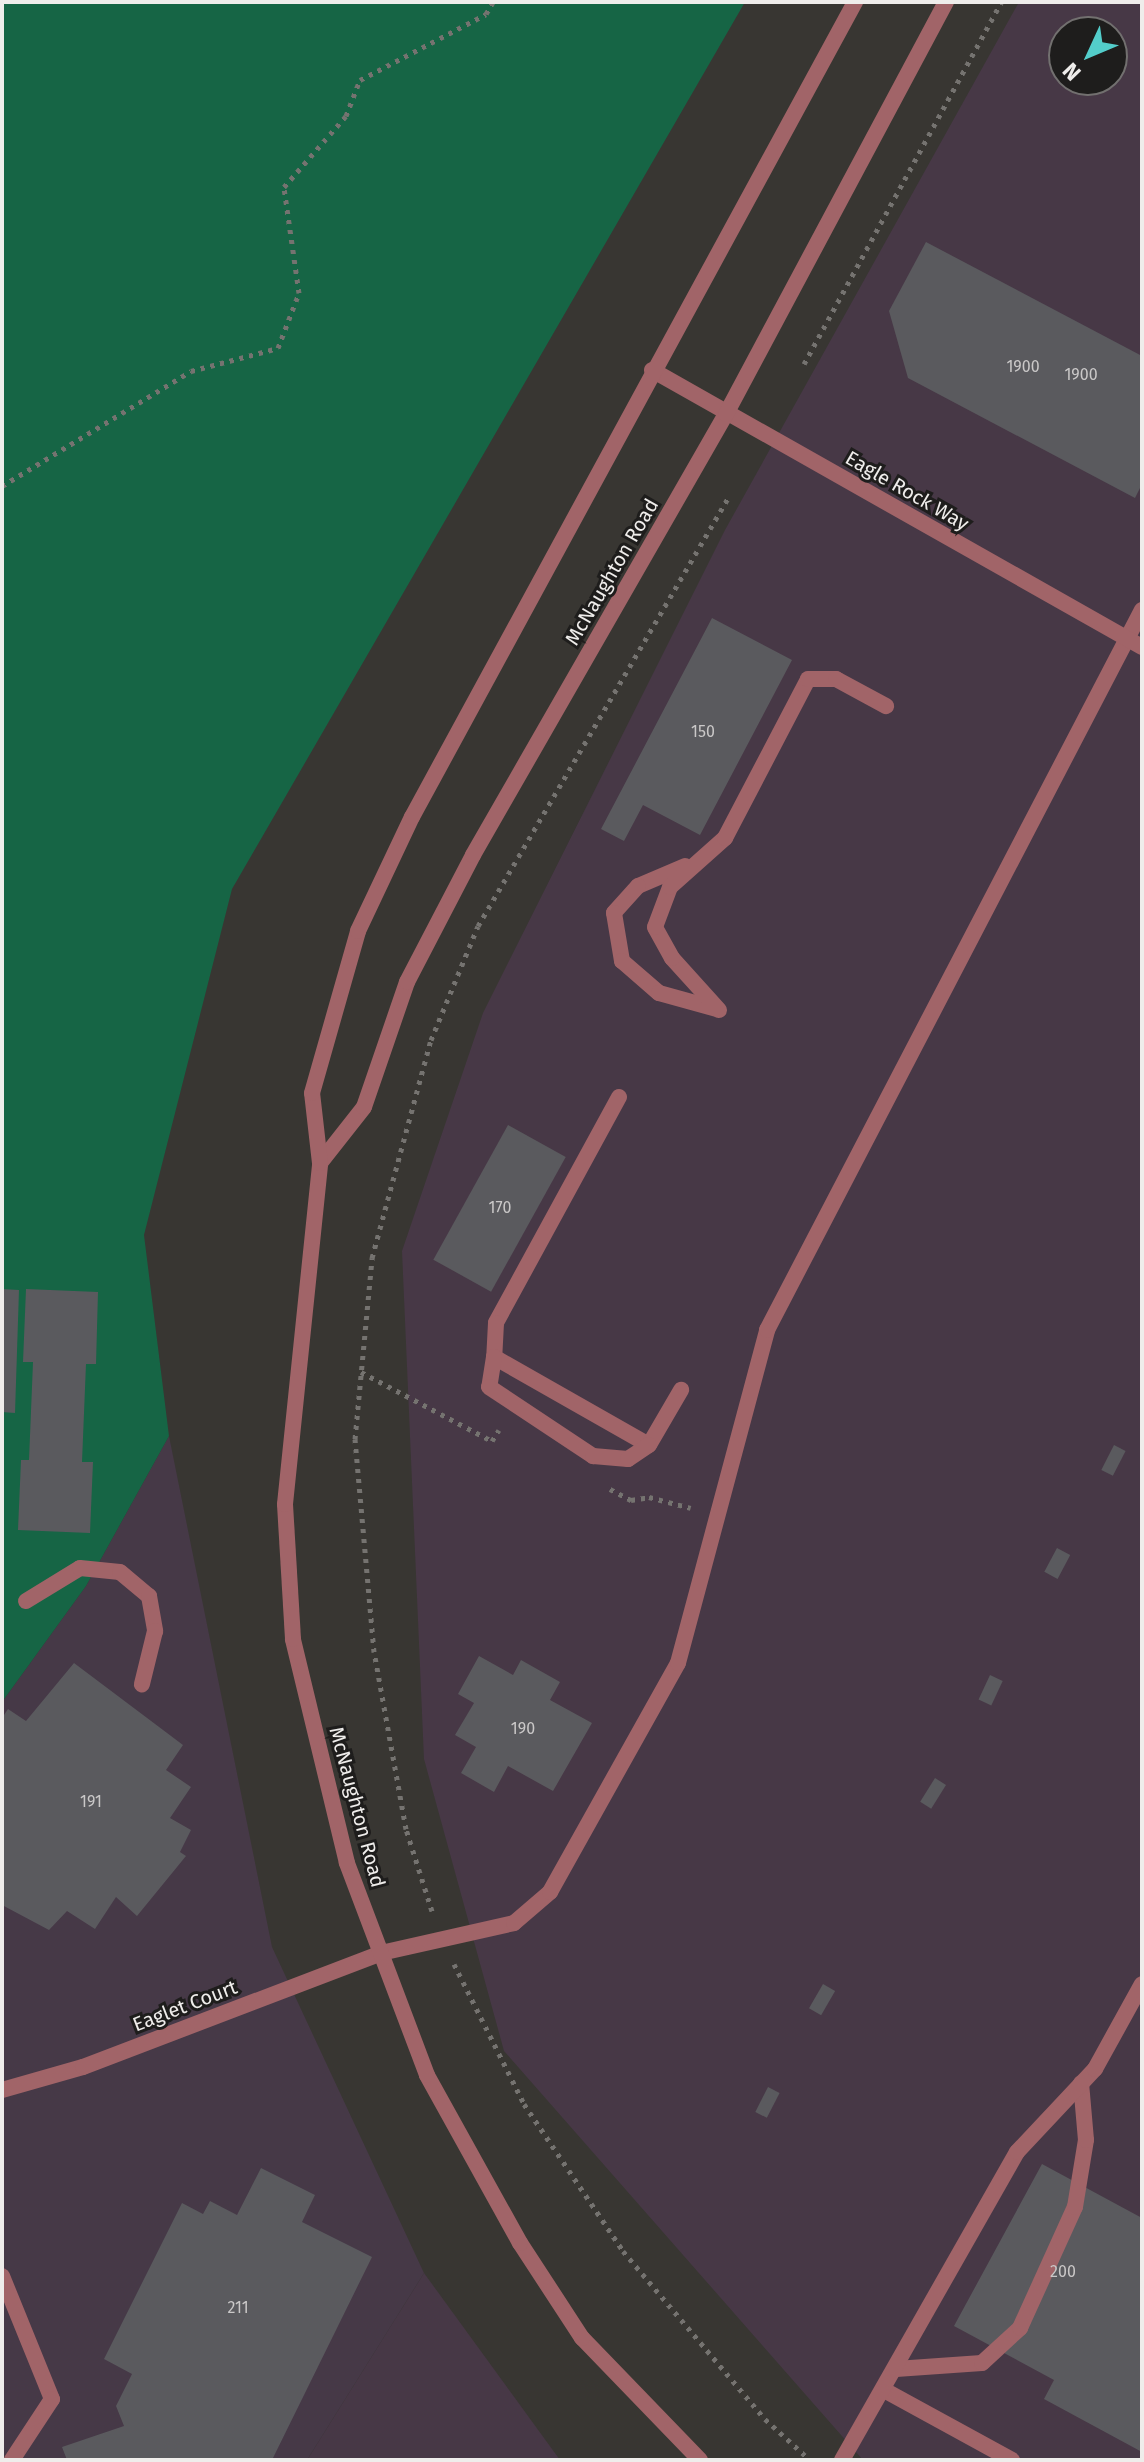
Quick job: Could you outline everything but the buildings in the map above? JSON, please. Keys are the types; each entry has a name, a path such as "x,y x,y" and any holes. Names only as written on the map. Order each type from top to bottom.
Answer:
{"street":[{"name":"McNaughton Road","path":"700,2460 582,2338 520,2243 427,2075 347,1863 293,1639 285,1504 320,1163 312,1093 358,931 412,817 652,370 855,2"},
{"name":"McNaughton Road","path":"320,1163 364,1107 407,982 473,855 726,414 946,2"},
{"name":"Eagle Rock Way","path":"652,370 1134,643"},
{"name":"Eaglet Court","path":"2,2090 83,2067 381,1953 514,1923 550,1892 678,1663 767,1330 1134,643 1142,610"},
{"path":"693,863 638,886 614,913 622,961 659,993 719,1010 672,958 655,927 670,887 693,863 725,838 808,679 836,679 886,706"},
{"path":"619,1097 496,1323 489,1387 593,1456 628,1459 649,1445 681,1390"},
{"path":"494,1357 649,1445"},
{"path":"26,1601 80,1568 120,1572 149,1596 155,1631 142,1684"},
{"path":"842,2460 1017,2152 1095,2069 1142,1984"},
{"path":"896,2369 982,2363 1020,2328 1075,2207 1086,2140 1081,2083"},
{"path":"2,2276 52,2399 12,2460"},
{"path":"884,2390 1012,2460"}],"path":[{"path":"2,486 191,371 278,348 299,293 284,187 346,116 360,80 486,14 493,2"},
{"path":"804,364 1001,2"},
{"path":"728,498 478,926 431,1040 372,1258 355,1439 374,1652 406,1829 442,1939 524,2104 623,2251 765,2419 810,2460"}],"shaded area":[{"path":"1019,2 1142,2 1142,2460 863,2460 504,2051 424,1759 402,1251 483,1013 725,530"},
{"path":"169,1436 272,1947 424,2273 307,2460 2,2460 2,1702 86,1586"},
{"path":"424,2273 560,2460 307,2460"}],"green space":[{"path":"2,2 745,2 232,889 144,1235 169,1436 86,1586 2,1702"}]}
